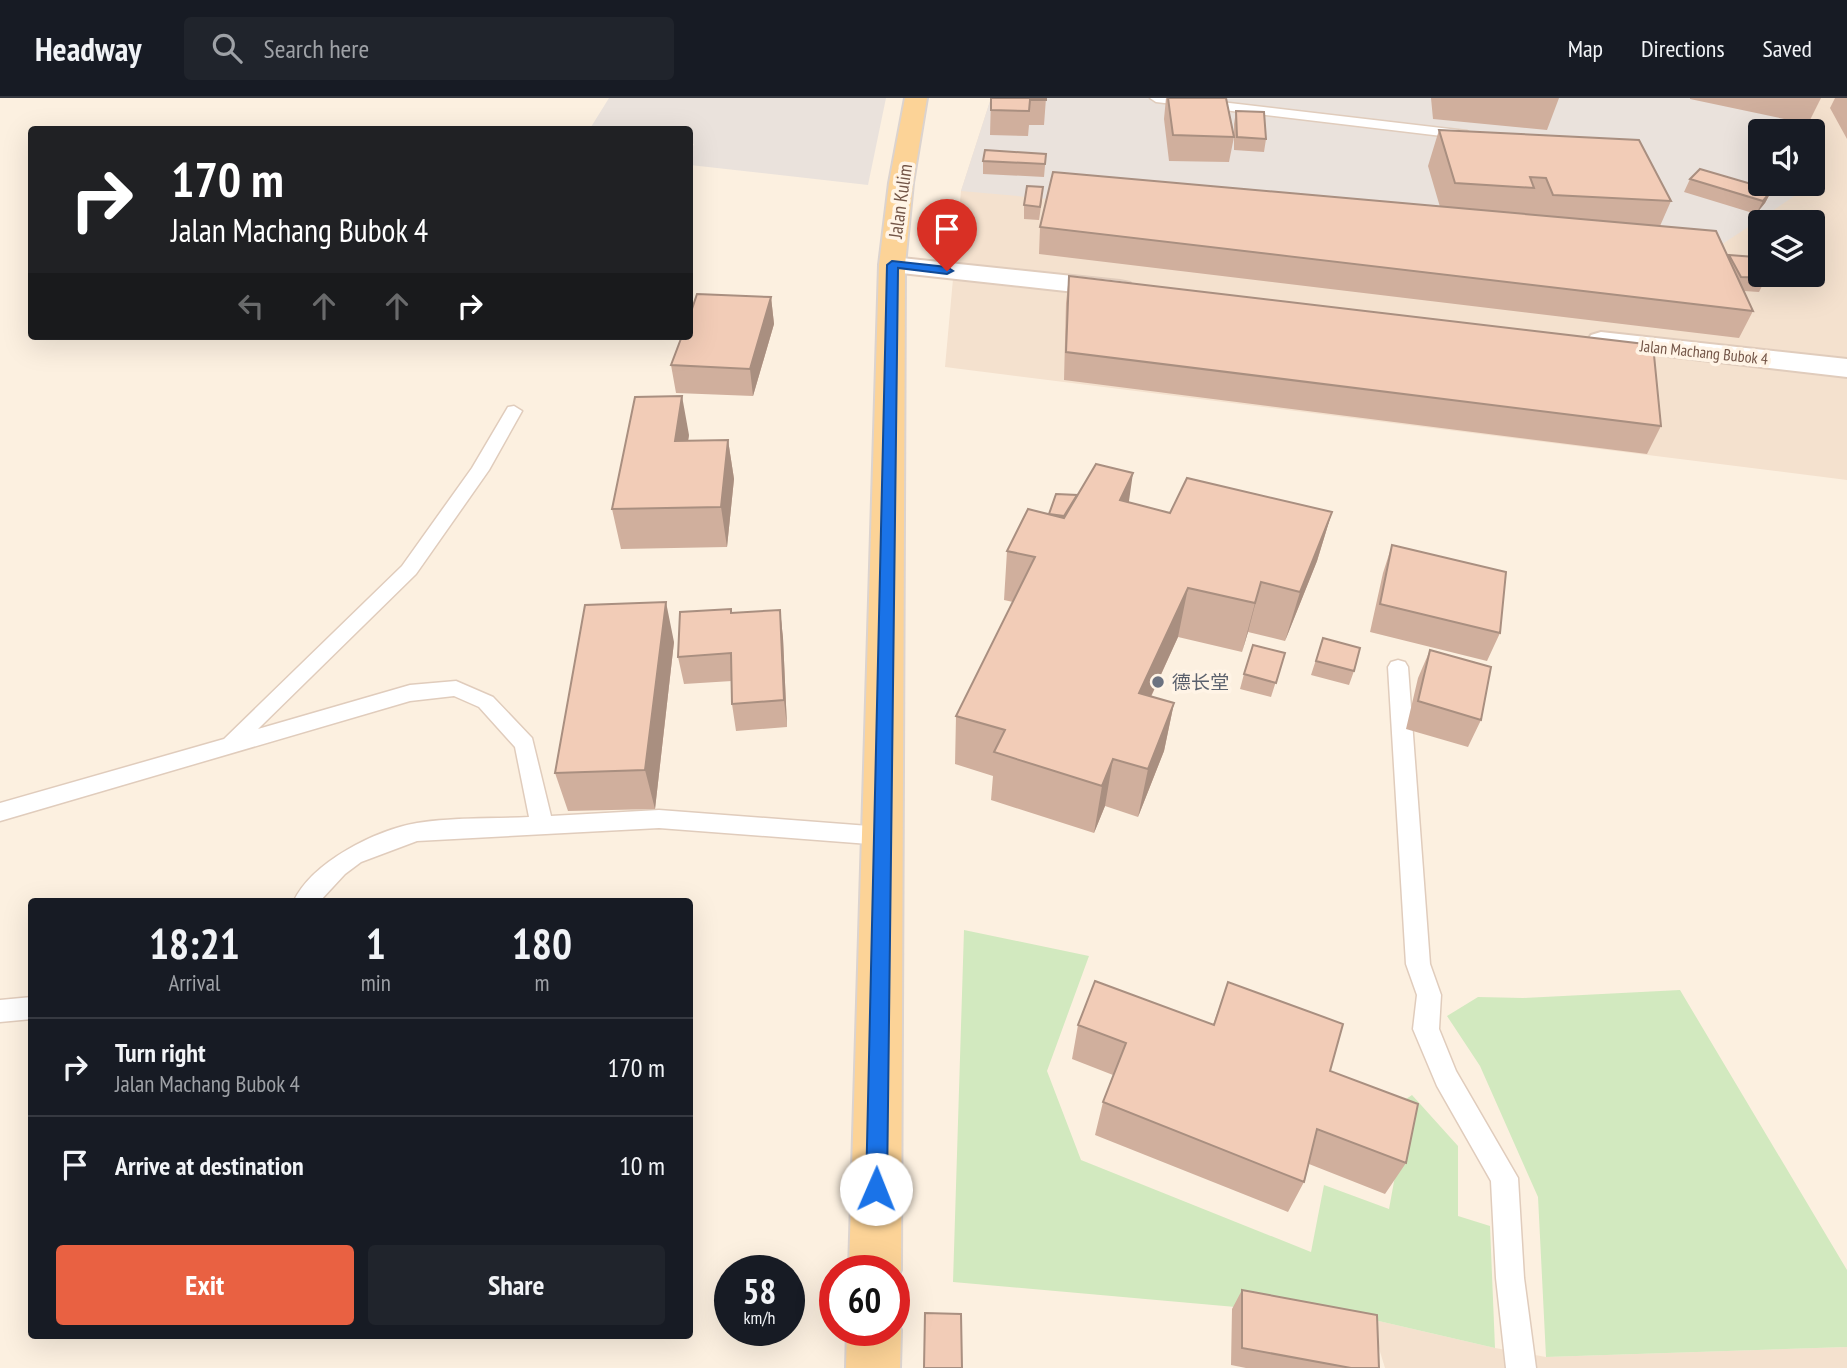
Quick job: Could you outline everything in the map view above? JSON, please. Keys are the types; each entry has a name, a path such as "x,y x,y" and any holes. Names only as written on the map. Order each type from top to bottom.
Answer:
{"main road":[{"name":"Jalan Kulim","path":"875,1255 892,265 901,183 916,98"},
{"path":"873,1368 874,1346"}],"street":[{"path":"892,265 1140,291"},
{"name":"Jalan Machang Bubok 4","path":"1581,339 1847,368"}],"lane":[{"path":"1156,98 1475,136"},
{"path":"229,744 409,570 480,470 514,411"},
{"path":"1398,667 1418,964 1429,995 1426,1029 1446,1078 1504,1178 1510,1278 1521,1368"},
{"path":"0,812 410,692 456,688 486,702 525,744 542,826"},
{"path":"309,898 337,867 353,855 416,832 659,819 882,836"},
{"path":"0,1012 28,1008"}],"shaded area":[{"path":"609,98 886,98 868,185 693,165 693,126 592,126"},
{"path":"991,98 1847,98 1847,480 945,367 961,191"},
{"path":"991,98 1809,98 1807,119 1748,119 1748,196 1794,196 1774,210 1748,210 1748,227 1703,257 961,191"},
{"path":"1370,1319 1546,1357 1847,1347 1847,1368 1385,1368"}],"green space":[{"path":"964,930 1089,956 1047,1071 1081,1160 1311,1252 1324,1185 1389,1209 1403,1132 1375,1120 1412,1095 1458,1146 1458,1216 1490,1226 1495,1348 1370,1319 953,1282"},
{"path":"1680,990 1847,1270 1847,1347 1546,1357 1538,1197 1480,1066 1447,1016 1478,997 1523,998"}],"building":[{"path":"991,98 1046,100 1030,100 1029,111 991,110"},
{"path":"1168,98 1226,98 1234,137 1173,135"},
{"path":"1236,111 1264,112 1266,139 1237,137"},
{"path":"1439,130 1639,140 1671,201 1553,195 1546,178 1530,177 1534,188 1455,183"},
{"path":"985,150 1046,154 1045,164 983,161"},
{"path":"1700,169 1748,183 1748,196 1767,196 1763,201 1690,179"},
{"path":"1053,172 1716,231 1753,311 1040,227"},
{"path":"1027,186 1043,187 1040,207 1024,205"},
{"path":"1729,255 1748,256 1748,277 1741,277"},
{"path":"1069,276 1653,345 1661,426 1066,352"},
{"path":"697,294 771,297 750,369 671,365 680,340 693,340 693,306"},
{"path":"682,396 675,441 728,440 721,507 612,509 635,397"},
{"path":"1096,464 1133,473 1120,500 1170,513 1187,478 1332,512 1300,592 1261,582 1255,603 1188,588 1139,693 1174,703 1148,769 1113,759 1102,786 994,752 1005,730 956,716 1035,557 1007,551 1028,509 1064,518"},
{"path":"1056,494 1077,495 1064,516 1049,514"},
{"path":"1392,545 1506,572 1500,633 1380,604"},
{"path":"666,602 645,770 555,773 585,605"},
{"path":"731,609 731,613 780,610 784,700 732,704 731,653 678,657 680,612"},
{"path":"1323,638 1360,648 1354,671 1316,661"},
{"path":"1253,645 1285,653 1276,683 1244,674"},
{"path":"1430,650 1491,667 1481,720 1418,701"},
{"path":"1095,981 1214,1025 1228,982 1343,1024 1330,1071 1418,1104 1406,1163 1317,1129 1304,1182 1103,1102 1126,1043 1078,1025"},
{"path":"1242,1290 1377,1315 1379,1368 1351,1368 1242,1348"},
{"path":"925,1313 961,1314 962,1368 924,1368"}],"place":[{"name":"德长堂","path":"1158,682"}],"route":[{"path":"876,1189 892,265 947,271"}]}
